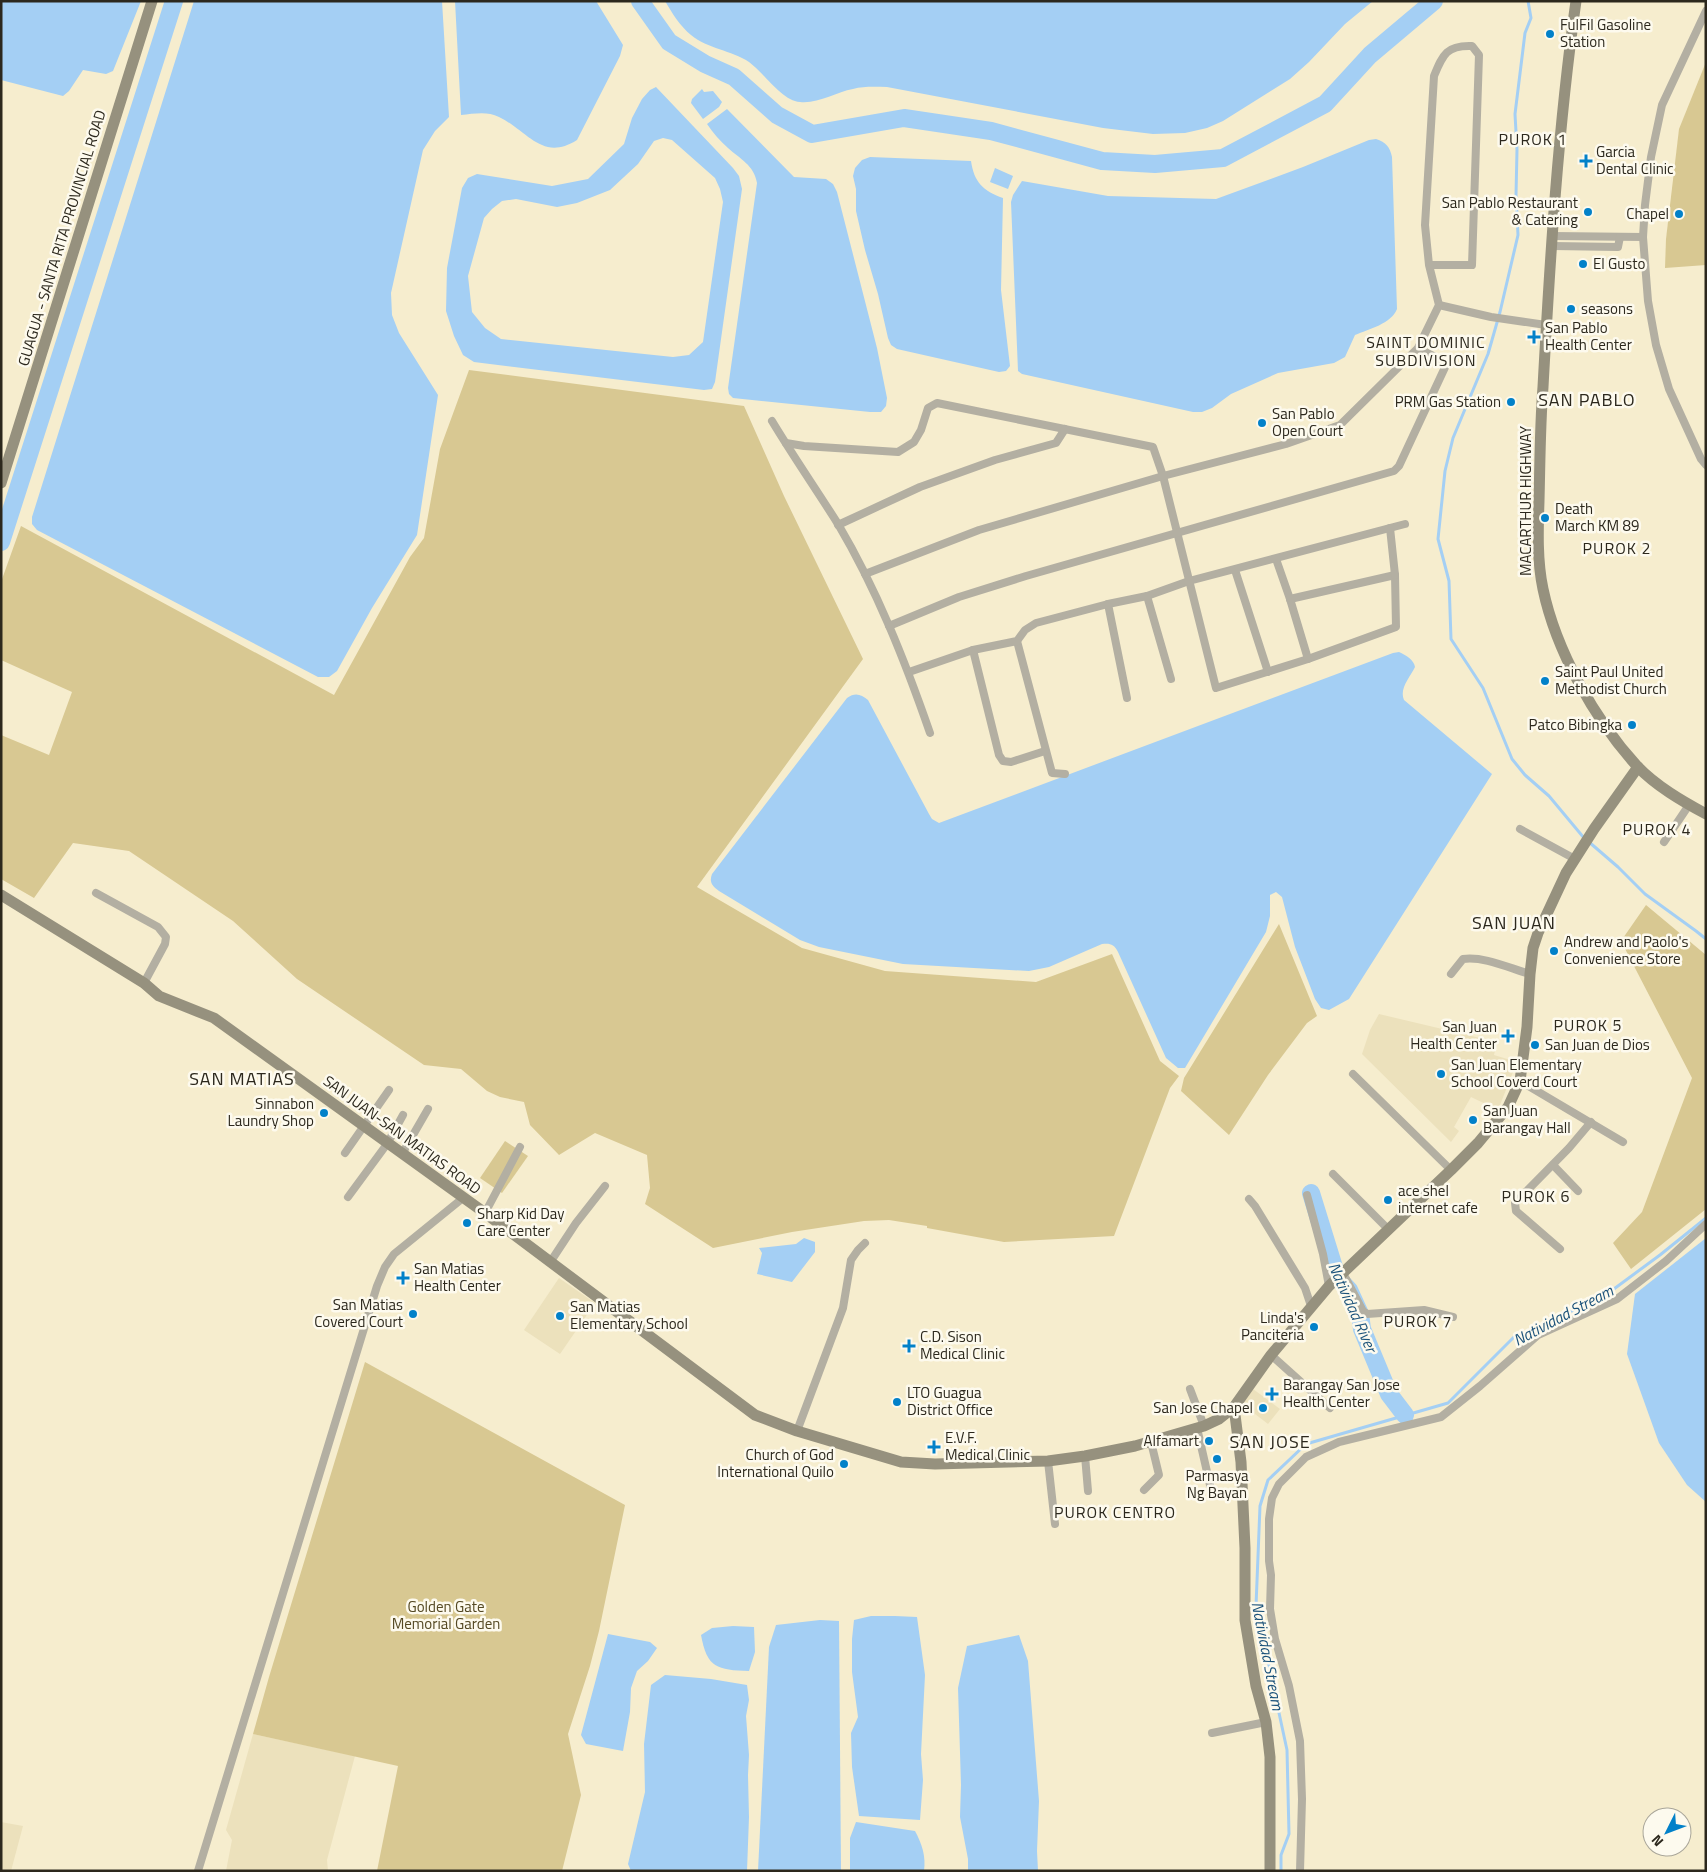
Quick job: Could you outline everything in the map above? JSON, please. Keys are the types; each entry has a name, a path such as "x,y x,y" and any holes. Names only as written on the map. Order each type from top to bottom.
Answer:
{"street":[{"name":"GUAGUA - SANTA RITA PROVINCIAL ROAD","path":"1,484 152,1"},
{"name":"MACARTHUR HIGHWAY","path":"1576,1 1557,161 1540,426 1539,555 1542,588 1565,654 1597,712 1619,743 1638,767 1664,789 1706,814"},
{"path":"1706,12 1662,105 1651,157 1645,205 1644,237 1648,301 1656,345 1669,389 1706,465"},
{"path":"865,574 979,530 1163,476 1286,444 1340,425 1418,348 1439,305 1430,265 1425,225 1434,76 1439,63 1449,49 1460,46 1472,46 1479,55 1472,266 1430,265"},
{"path":"1553,241 1644,237"},
{"path":"1439,305 1491,317 1546,325"},
{"path":"890,626 959,597 1178,532 1394,471 1399,466 1447,362 1418,348"},
{"path":"786,443 804,446 898,452 914,442 928,408 937,403 1153,447 1178,532 1216,688 1308,659 1396,626 1396,575 1390,528"},
{"path":"772,421 838,525 865,574 890,626 909,672 930,733"},
{"path":"838,525 920,487 995,460 1056,443 1065,429"},
{"path":"909,672 973,650 1017,641 1025,630 1036,623 1147,596 1189,581 1405,524"},
{"path":"1276,559 1308,659"},
{"path":"1235,570 1268,672"},
{"path":"1290,599 1396,575"},
{"path":"1147,596 1171,679"},
{"path":"1108,604 1127,698"},
{"path":"1017,641 1052,773 1065,774"},
{"path":"973,650 999,755 1003,761 1011,762 1045,750"},
{"name":"SAN JUAN-SAN MATIAS ROAD","path":"1,895 144,984 159,996 214,1018 387,1144 486,1213 755,1415 797,1431 901,1462 999,1463 1048,1461 1085,1456 1151,1442 1201,1427 1219,1419 1234,1406 1271,1355 1311,1306 1451,1170 1504,1113 1515,1095 1520,1081 1527,1026 1533,948 1538,933 1558,888 1575,859 1638,767"},
{"path":"1664,842 1688,805"},
{"path":"1520,829 1575,859"},
{"path":"96,893 158,927 166,937 165,944 144,984"},
{"path":"1451,974 1463,959 1468,958 1482,960 1530,974"},
{"path":"1352,1074 1451,1170"},
{"path":"1520,1081 1623,1142"},
{"path":"345,1153 389,1090"},
{"path":"402,1154 428,1109"},
{"path":"348,1197 387,1144 403,1114"},
{"path":"1560,1250 1516,1211 1514,1206 1518,1199 1569,1148 1591,1122"},
{"path":"486,1213 520,1147"},
{"path":"1553,1164 1578,1191"},
{"path":"1333,1174 1389,1230"},
{"path":"551,1262 576,1223 605,1186"},
{"path":"1307,1195 1323,1254 1336,1280 1363,1311 1367,1314 1424,1310 1453,1317"},
{"path":"198,1871 377,1286 385,1267 394,1254 463,1198"},
{"path":"1249,1200 1255,1206 1305,1288 1311,1306"},
{"path":"1300,1871 1302,1799 1300,1740 1290,1693 1274,1639 1270,1609 1269,1519 1272,1498 1279,1484 1306,1457 1339,1442 1440,1417 1480,1386 1538,1335 1617,1299 1666,1261 1706,1224"},
{"path":"797,1431 843,1308 851,1260 865,1243"},
{"path":"1271,1355 1330,1408"},
{"path":"1190,1389 1201,1427 1210,1485"},
{"path":"1234,1406 1241,1462 1245,1548 1245,1620 1256,1686 1266,1722 1270,1757 1270,1871"},
{"path":"1144,1490 1159,1475 1151,1442"},
{"path":"1085,1456 1088,1491"},
{"path":"1048,1461 1055,1524"},
{"path":"1212,1733 1266,1722"}],"shaded area":[{"path":"1379,1014 1497,1042 1494,1055 1517,1062 1498,1110 1471,1097 1454,1127 1459,1131 1451,1142 1362,1054 1370,1030"},
{"name":"San Matias Elementary School","path":"559,1278 595,1303 560,1354 524,1330"},
{"path":"1253,1389 1280,1409 1268,1424 1242,1404"},
{"path":"253,1734 355,1756 327,1860 328,1871 226,1871 232,1840 226,1830"},
{"path":"1,1822 23,1826 11,1871 1,1871"}],"green space":[{"path":"1706,62 1706,265 1665,268 1666,239 1679,129"},
{"path":"469,370 744,406 784,496 863,659 697,887 802,948 885,971 1036,982 1112,954 1160,1061 1179,1076 1170,1088 1114,1236 1004,1242 889,1220 864,1221 792,1232 713,1248 645,1204 650,1188 647,1155 595,1133 559,1155 530,1125 524,1102 500,1097 487,1091 461,1069 424,1065 297,979 233,921 129,851 73,843 34,898 1,879 1,735 49,755 72,692 1,660 1,582 21,526 334,695 410,557 424,538 440,449"},
{"path":"1646,905 1706,955 1706,1209 1631,1269 1613,1243 1642,1212 1692,1078 1621,941"},
{"path":"1279,924 1317,1016 1307,1023 1268,1075 1229,1135 1181,1091 1184,1078"},
{"path":"505,1141 528,1156 502,1193 480,1178"},
{"name":"Golden Gate Memorial Garden","path":"365,1362 625,1505 599,1631 568,1734 581,1795 562,1871 377,1871 398,1766 253,1734"}],"water":[{"path":"1,1 141,1 113,71 106,74 83,70 69,91 63,96 1,80"},
{"path":"194,1 442,1 449,117 435,131 423,150 391,293 392,315 399,333 438,395 417,535 372,608 337,671 329,677 318,677 37,530 32,524 32,517"},
{"path":"455,1 596,1 623,45 620,56 577,140 565,146 554,148 536,142 494,115 480,113 461,115"},
{"path":"665,1 1373,1 1345,24 1290,79 1223,121 1207,128 1185,133 1153,134 1103,128 887,87 857,88 820,100 800,102 780,92 749,62 698,40 691,35 673,15"},
{"path":"656,87 733,168 739,176 742,189 715,382 712,389 704,390 474,362 463,355 454,336 446,311 447,268 462,188 468,178 477,174 552,186 588,179 624,144 632,118 642,99 650,90","holes":["663,138 672,140 715,178 723,202 703,342 689,355 673,357 501,339 485,328 472,312 468,276 484,218 492,209 502,201 516,199 557,207 577,203 610,190 638,164 654,141"]},
{"path":"702,89 704,92 713,91 722,102 719,107 703,119 691,103 692,99"},
{"path":"727,109 794,177 826,179 833,184 837,192 877,348 887,398 886,406 881,412 733,398 729,394 728,388 757,183 750,167 722,143 707,124"},
{"path":"1376,139 1387,145 1392,157 1397,309 1390,319 1355,335 1345,357 1334,363 1278,373 1231,394 1212,408 1202,412 1193,412 1022,374 1018,371 1011,202 1022,181 1108,196 1216,199 1369,140"},
{"path":"870,157 971,161 974,175 981,185 1003,198 1001,290 1010,366 1006,371 999,372 897,349 891,345 856,211 856,189 853,176 855,168 862,160"},
{"path":"995,168 1013,176 1008,189 990,182"},
{"path":"1399,652 1409,658 1415,667 1404,687 1404,700 1492,774 1349,999 1329,1010 1321,1008 1315,999 1295,947 1282,897 1276,892 1270,895 1270,916 1266,932 1185,1068 1178,1068 1166,1058 1118,952 1112,945 1102,944 1049,967 1029,971 903,964 819,947 800,940 719,891 711,882 712,874 847,698 855,694 868,700 929,814 932,819 939,823"},
{"path":"804,1238 815,1242 815,1252 792,1282 757,1274 762,1253 759,1248 796,1244"},
{"path":"1706,1238 1706,1502 1687,1485 1659,1443 1627,1354 1635,1294"},
{"path":"871,1616 917,1617 925,1675 921,1754 923,1780 920,1820 859,1816 852,1767 851,1733 858,1717 852,1672 852,1639 854,1620"},
{"path":"820,1620 839,1621 841,1871 758,1871 769,1647 776,1625"},
{"path":"754,1627 755,1652 749,1671 729,1670 715,1665 710,1661 703,1646 701,1635 712,1628"},
{"path":"608,1634 650,1642 657,1648 648,1661 637,1671 631,1688 630,1712 623,1751 586,1744 581,1735"},
{"path":"1019,1635 1028,1661 1039,1801 1038,1871 968,1871 968,1859 960,1817 958,1688 967,1646"},
{"path":"665,1675 711,1679 747,1685 749,1700 746,1716 749,1755 749,1817 747,1871 631,1871 628,1864 645,1792 644,1744 651,1685"},
{"path":"856,1822 915,1831 923,1850 924,1871 850,1871 850,1838"}],"waterway":[{"path":"1,542 174,1"},
{"path":"640,1 669,42 705,64 734,77 777,115 812,134 904,118 991,131 1102,161 1155,164 1223,158 1325,104 1370,55 1434,1"},
{"path":"1528,1 1531,18 1525,33 1515,114 1518,235 1488,354 1453,438 1445,471 1438,539 1449,581 1451,639 1483,688 1512,759 1525,775 1549,796 1584,838"},
{"path":"1589,842 1645,894 1706,939"},
{"name":"Natividad River","path":"1311,1193 1337,1277 1349,1290 1360,1314 1362,1329 1389,1394 1405,1415"},
{"name":"Natividad Stream","path":"1281,1871 1281,1855 1289,1834 1287,1750 1256,1606 1260,1506 1268,1480 1306,1444 1448,1403 1514,1337 1603,1297 1706,1218"}],"place":[{"name":"FulFil Gasoline Station","path":"1550,34"},
{"name":"Garcia Dental Clinic","path":"1586,161"},
{"name":"San Pablo Restaurant & Catering","path":"1588,212"},
{"name":"Chapel","path":"1679,214"},
{"name":"El Gusto","path":"1583,264"},
{"name":"seasons","path":"1571,309"},
{"name":"San Pablo Health Center","path":"1534,337"},
{"name":"PRM Gas Station","path":"1511,402"},
{"name":"San Pablo Open Court","path":"1262,423"},
{"name":"Death March KM 89","path":"1545,518"},
{"name":"Saint Paul United Methodist Church","path":"1545,681"},
{"name":"Patco Bibingka","path":"1632,725"},
{"name":"Andrew and Paolo's Convenience Store","path":"1554,951"},
{"name":"San Juan Health Center","path":"1508,1036"},
{"name":"San Juan de Dios","path":"1535,1045"},
{"name":"San Juan Elementary School Coverd Court","path":"1441,1074"},
{"name":"Sinnabon Laundry Shop","path":"324,1113"},
{"name":"San Juan Barangay Hall","path":"1473,1120"},
{"name":"ace shel internet cafe","path":"1388,1200"},
{"name":"Sharp Kid Day Care Center","path":"467,1223"},
{"name":"San Matias Health Center","path":"403,1278"},
{"name":"San Matias Covered Court","path":"413,1314"},
{"name":"San Matias Elementary School","path":"560,1316"},
{"name":"Linda's Panciteria","path":"1314,1327"},
{"name":"C.D. Sison Medical Clinic","path":"909,1346"},
{"name":"Barangay San Jose Health Center","path":"1272,1394"},
{"name":"LTO Guagua District Office","path":"897,1402"},
{"name":"San Jose Chapel","path":"1263,1408"},
{"name":"Alfamart","path":"1209,1441"},
{"name":"E.V.F. Medical Clinic","path":"934,1447"},
{"name":"Parmasya Ng Bayan","path":"1217,1459"},
{"name":"Church of God International Quilo","path":"844,1464"}],"district":[{"name":"PUROK 1","path":"1533,139"},
{"name":"SAINT DOMINIC SUBDIVISION","path":"1426,351"},
{"name":"SAN PABLO","path":"1587,400"},
{"name":"PUROK 2","path":"1617,548"},
{"name":"PUROK 4","path":"1657,829"},
{"name":"SAN JUAN","path":"1514,923"},
{"name":"PUROK 5","path":"1588,1025"},
{"name":"SAN MATIAS","path":"242,1079"},
{"name":"PUROK 6","path":"1536,1196"},
{"name":"PUROK 7","path":"1418,1321"},
{"name":"SAN JOSE","path":"1270,1442"},
{"name":"PUROK CENTRO","path":"1115,1512"}]}
